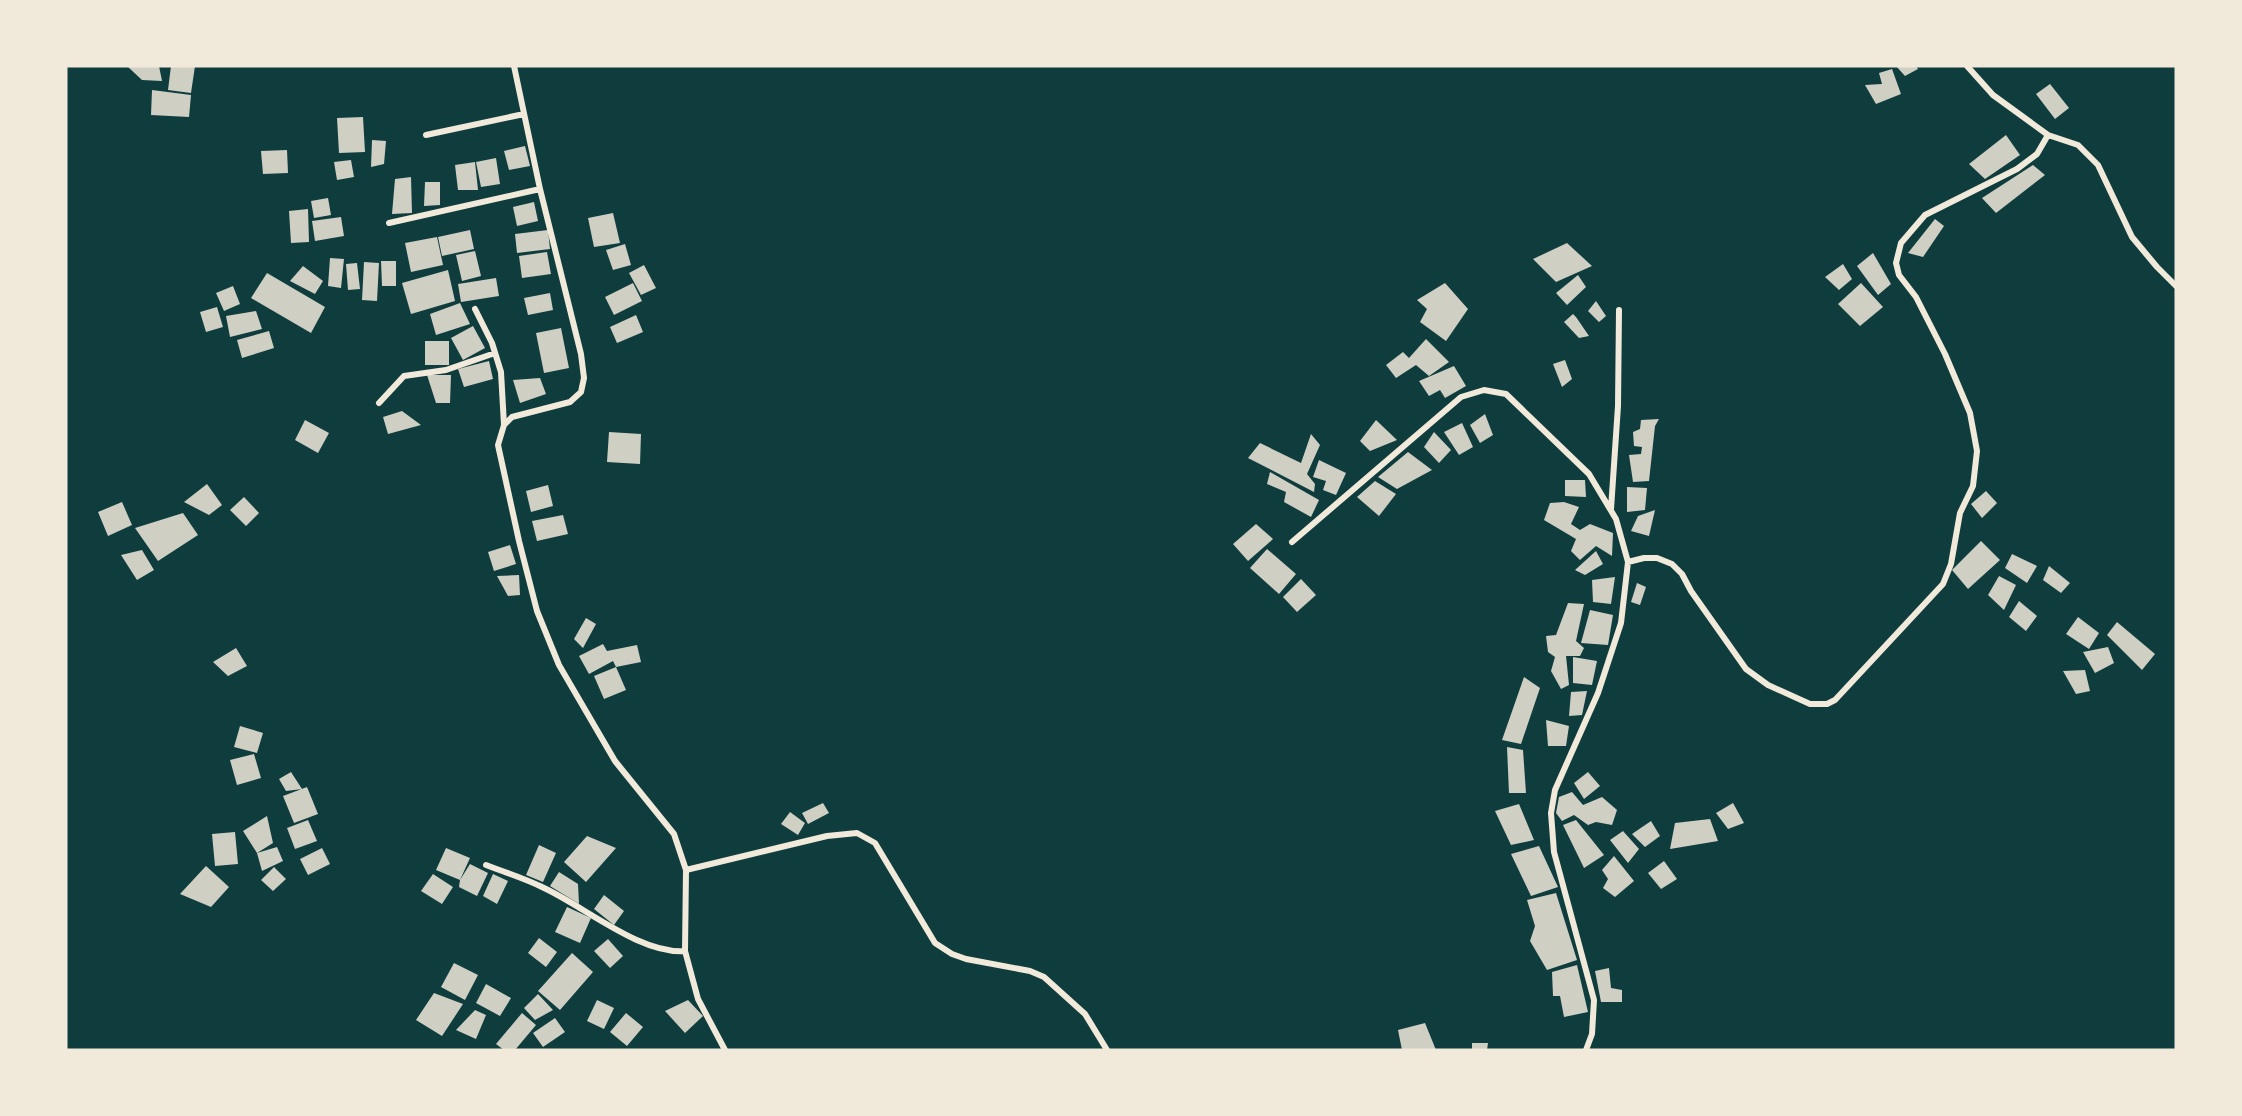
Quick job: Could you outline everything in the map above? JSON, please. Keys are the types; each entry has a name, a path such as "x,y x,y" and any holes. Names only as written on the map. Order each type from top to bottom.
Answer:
{"street":[{"path":"504,425 513,417 570,402 581,392 584,378 581,354 540,189 514,66"},
{"path":"1966,66 1993,95 2048,135 2078,145 2098,165 2132,237 2176,286"},
{"path":"426,135 524,114"},
{"path":"1628,562 1657,558 1672,564 1682,574 1691,591 1746,669 1768,685 1810,704 1827,704 1835,700 1943,584 1951,564 1960,513 1973,486 1977,451 1970,413 1941,344 1916,297 1899,274 1896,263 1901,243 1925,215 2017,169 2037,154 2048,135"},
{"path":"389,223 540,189"},
{"path":"475,309 501,372 504,425 498,445 537,611 559,665 615,761 674,834 686,870 685,951 698,999 724,1050"},
{"path":"1611,509 1618,406 1619,310"},
{"path":"379,403 404,376 446,370 495,353"},
{"path":"1292,542 1461,397 1484,390 1506,394 1589,474 1617,519 1628,562 1621,623 1598,693 1555,790 1551,813 1554,852 1594,1000 1592,1034 1586,1050"},
{"path":"686,870 827,836 857,833 875,843 935,943 952,954 966,959 1030,971 1044,977 1085,1014 1107,1050"},
{"path":"486,865 543,887 629,936 670,952 685,951"}],"building":[{"path":"127,66 159,66 162,81 142,80"},
{"path":"171,66 195,66 191,93 168,90"},
{"path":"1896,66 1916,66 1918,69 1905,76"},
{"path":"1892,69 1901,94 1876,104 1865,85 1882,84 1879,73"},
{"path":"2050,84 2069,108 2055,119 2036,94"},
{"path":"152,90 191,95 189,117 151,115"},
{"path":"363,117 365,152 339,153 337,118"},
{"path":"2006,135 2020,155 1985,179 1969,164"},
{"path":"372,140 386,141 384,164 371,167"},
{"path":"525,146 530,166 509,170 504,151"},
{"path":"287,150 288,173 263,174 261,151"},
{"path":"496,158 500,184 481,187 476,162"},
{"path":"351,160 354,177 337,180 334,162"},
{"path":"475,162 478,190 458,190 455,165"},
{"path":"2033,165 2045,175 1996,213 1982,198"},
{"path":"411,177 412,213 392,214 395,179"},
{"path":"425,182 440,182 440,205 424,206"},
{"path":"328,198 331,215 314,218 311,201"},
{"path":"534,202 538,221 517,226 513,207"},
{"path":"308,209 309,242 291,243 289,211"},
{"path":"613,213 620,243 594,247 588,218"},
{"path":"341,217 344,236 315,241 312,221"},
{"path":"1935,219 1944,226 1923,257 1908,253"},
{"path":"470,230 474,249 442,256 438,237"},
{"path":"548,230 550,249 517,253 515,234"},
{"path":"437,237 443,265 411,272 405,243"},
{"path":"1567,243 1592,266 1556,282 1533,259"},
{"path":"625,244 631,265 613,270 606,250"},
{"path":"475,251 481,276 462,281 456,255"},
{"path":"547,252 551,274 522,278 519,256"},
{"path":"1873,253 1891,284 1878,295 1857,266"},
{"path":"330,258 344,259 341,288 328,286"},
{"path":"381,261 396,261 396,286 382,286"},
{"path":"364,262 379,263 377,301 362,300"},
{"path":"357,263 360,289 348,290 346,264"},
{"path":"1843,264 1852,279 1839,290 1825,277"},
{"path":"644,265 656,288 641,295 629,273"},
{"path":"303,266 323,281 315,294 290,281"},
{"path":"448,270 455,301 411,314 402,283"},
{"path":"267,273 325,307 311,333 251,298"},
{"path":"1578,275 1586,287 1567,305 1556,293"},
{"path":"496,278 499,296 461,302 458,284"},
{"path":"633,283 642,301 614,315 605,297"},
{"path":"1445,283 1468,309 1446,341 1420,322 1427,309 1417,300"},
{"path":"1861,283 1883,307 1860,326 1838,304"},
{"path":"233,286 240,304 224,311 216,293"},
{"path":"550,293 553,310 528,315 524,298"},
{"path":"1596,301 1606,316 1599,322 1588,311"},
{"path":"460,303 470,324 436,335 430,314"},
{"path":"217,307 223,327 206,332 200,312"},
{"path":"256,311 262,329 230,337 226,316"},
{"path":"1573,314 1589,336 1579,338 1564,322"},
{"path":"636,315 643,332 617,343 610,327"},
{"path":"473,326 485,348 463,360 451,338"},
{"path":"561,328 569,368 544,373 536,333"},
{"path":"269,331 274,348 242,358 237,340"},
{"path":"1426,339 1449,362 1429,376 1416,365 1396,378 1386,365 1403,352 1409,358"},
{"path":"425,341 449,341 449,365 425,365"},
{"path":"1565,360 1572,379 1562,387 1553,364"},
{"path":"489,361 493,379 464,387 458,369"},
{"path":"1454,366 1466,386 1445,398 1440,390 1429,396 1419,381"},
{"path":"427,375 451,375 450,403 436,403"},
{"path":"540,378 546,394 520,403 513,380"},
{"path":"402,411 421,425 388,434 383,417"},
{"path":"1485,414 1493,435 1480,443 1470,425"},
{"path":"1659,419 1655,426 1649,481 1633,482 1629,455 1641,454 1642,447 1634,446 1633,432 1640,429 1641,420"},
{"path":"305,420 329,433 318,453 295,440"},
{"path":"1376,420 1397,440 1370,451 1360,441"},
{"path":"1462,423 1473,447 1459,455 1444,432"},
{"path":"609,432 641,434 640,464 607,462"},
{"path":"1434,432 1451,450 1439,463 1424,447"},
{"path":"1311,434 1320,445 1307,474 1315,484 1314,492 1248,458 1260,443 1301,463"},
{"path":"1408,452 1432,470 1397,489 1378,477"},
{"path":"1319,460 1346,473 1336,495 1323,490 1326,481 1313,477"},
{"path":"1270,472 1319,500 1311,517 1284,502 1286,492 1267,484"},
{"path":"1565,480 1585,480 1586,497 1565,496"},
{"path":"1375,481 1396,494 1379,516 1357,497"},
{"path":"207,484 222,505 209,515 184,502"},
{"path":"548,485 553,506 531,512 526,491"},
{"path":"1627,487 1647,488 1645,510 1627,512"},
{"path":"1986,491 1997,503 1982,518 1971,504"},
{"path":"244,497 259,513 246,526 230,510"},
{"path":"122,502 132,525 108,536 98,512"},
{"path":"1564,502 1579,507 1571,524 1580,530 1590,524 1613,533 1612,556 1596,546 1580,560 1571,551 1576,539 1544,520 1550,503"},
{"path":"1655,510 1649,536 1631,531 1638,516"},
{"path":"183,513 198,535 158,561 135,528"},
{"path":"563,515 568,534 537,541 532,521"},
{"path":"1256,524 1273,539 1248,561 1233,544"},
{"path":"1981,541 2000,560 1968,589 1952,570"},
{"path":"510,545 516,564 494,571 488,552"},
{"path":"1267,549 1296,574 1279,594 1250,568"},
{"path":"142,550 154,570 137,580 121,555"},
{"path":"1596,551 1603,564 1585,575 1575,570"},
{"path":"2012,554 2037,566 2027,583 2005,568"},
{"path":"2049,566 2070,583 2061,593 2043,580"},
{"path":"519,575 520,595 508,596 497,576"},
{"path":"1999,576 2016,585 2004,610 1988,595"},
{"path":"1615,577 1611,604 1593,602 1592,580"},
{"path":"1301,579 1316,595 1297,612 1283,597"},
{"path":"1637,583 1646,587 1640,605 1631,602"},
{"path":"2019,601 2037,616 2026,631 2009,617"},
{"path":"1568,603 1584,604 1576,641 1584,648 1580,656 1566,656 1569,685 1561,689 1551,671 1555,657 1548,652 1546,636 1556,635"},
{"path":"1590,610 1613,615 1608,645 1581,643"},
{"path":"2078,617 2099,633 2089,649 2066,634"},
{"path":"586,618 596,624 583,648 574,639"},
{"path":"2117,622 2155,654 2142,670 2107,635"},
{"path":"603,644 607,651 637,645 641,662 616,667 613,661 589,674 579,656"},
{"path":"2108,647 2114,663 2095,673 2083,652"},
{"path":"236,648 247,666 228,676 213,662"},
{"path":"1573,657 1597,661 1592,685 1573,683"},
{"path":"616,667 626,690 604,699 594,676"},
{"path":"2085,670 2090,691 2076,694 2063,671"},
{"path":"1524,677 1540,688 1521,744 1502,740"},
{"path":"1587,691 1582,715 1569,716 1571,692"},
{"path":"1546,720 1569,726 1566,746 1548,746"},
{"path":"240,726 263,733 257,753 234,747"},
{"path":"1507,747 1523,750 1526,793 1509,793"},
{"path":"254,754 261,778 237,785 230,760"},
{"path":"291,772 302,789 286,791 279,779"},
{"path":"1588,772 1600,786 1584,799 1574,783"},
{"path":"307,787 318,814 294,823 283,796"},
{"path":"1572,792 1583,805 1602,797 1617,810 1612,825 1596,822 1588,825 1574,815 1562,821 1556,813 1559,797"},
{"path":"823,803 829,813 808,824 802,813"},
{"path":"1733,803 1744,823 1728,829 1716,813"},
{"path":"1519,804 1534,840 1511,845 1495,811"},
{"path":"790,812 805,823 798,835 781,824"},
{"path":"267,816 273,843 257,853 243,831"},
{"path":"1710,819 1718,841 1670,849 1675,823"},
{"path":"308,820 317,841 295,849 287,828"},
{"path":"1576,820 1604,855 1584,868 1563,825"},
{"path":"1651,821 1660,836 1645,847 1632,834"},
{"path":"1623,831 1639,849 1628,863 1610,840"},
{"path":"235,832 238,864 215,866 212,834"},
{"path":"587,836 616,848 586,882 564,862"},
{"path":"539,845 556,853 543,882 526,875"},
{"path":"1539,846 1558,887 1531,896 1511,854"},
{"path":"277,847 283,861 262,871 257,853"},
{"path":"322,848 330,864 308,875 300,859"},
{"path":"446,848 470,858 460,880 436,870"},
{"path":"1614,856 1634,881 1615,897 1603,888 1608,879 1602,870"},
{"path":"1664,861 1677,879 1661,889 1648,873"},
{"path":"470,864 488,873 477,896 459,887 460,880"},
{"path":"206,866 229,887 211,907 180,894"},
{"path":"274,867 286,879 273,891 261,880"},
{"path":"559,872 578,884 579,904 550,886"},
{"path":"433,874 453,887 442,904 421,891"},
{"path":"493,874 508,881 497,904 483,896"},
{"path":"1556,893 1577,960 1547,970 1530,941 1535,926 1527,900"},
{"path":"604,895 624,911 614,925 594,909"},
{"path":"567,907 591,918 580,943 555,932"},
{"path":"539,938 557,952 546,967 528,953"},
{"path":"608,939 623,956 610,968 594,951"},
{"path":"572,953 593,972 560,1010 538,991"},
{"path":"454,963 478,975 465,1000 441,987"},
{"path":"1577,965 1588,1012 1564,1017 1560,996 1553,996 1552,972"},
{"path":"1609,968 1611,988 1622,990 1622,1002 1601,1002 1595,971"},
{"path":"486,984 511,998 500,1016 476,1003"},
{"path":"434,993 463,1004 442,1036 416,1020"},
{"path":"538,994 553,1010 535,1020 524,1008"},
{"path":"597,1000 614,1008 604,1029 587,1021"},
{"path":"688,1000 703,1016 685,1033 665,1011"},
{"path":"475,1010 486,1015 476,1039 456,1030"},
{"path":"522,1013 536,1025 515,1050 504,1050 496,1044"},
{"path":"626,1013 643,1027 627,1046 610,1032"},
{"path":"555,1018 565,1032 543,1047 533,1033"},
{"path":"1425,1023 1436,1050 1402,1050 1398,1030"},
{"path":"1472,1043 1488,1043 1487,1050 1472,1050"}]}
